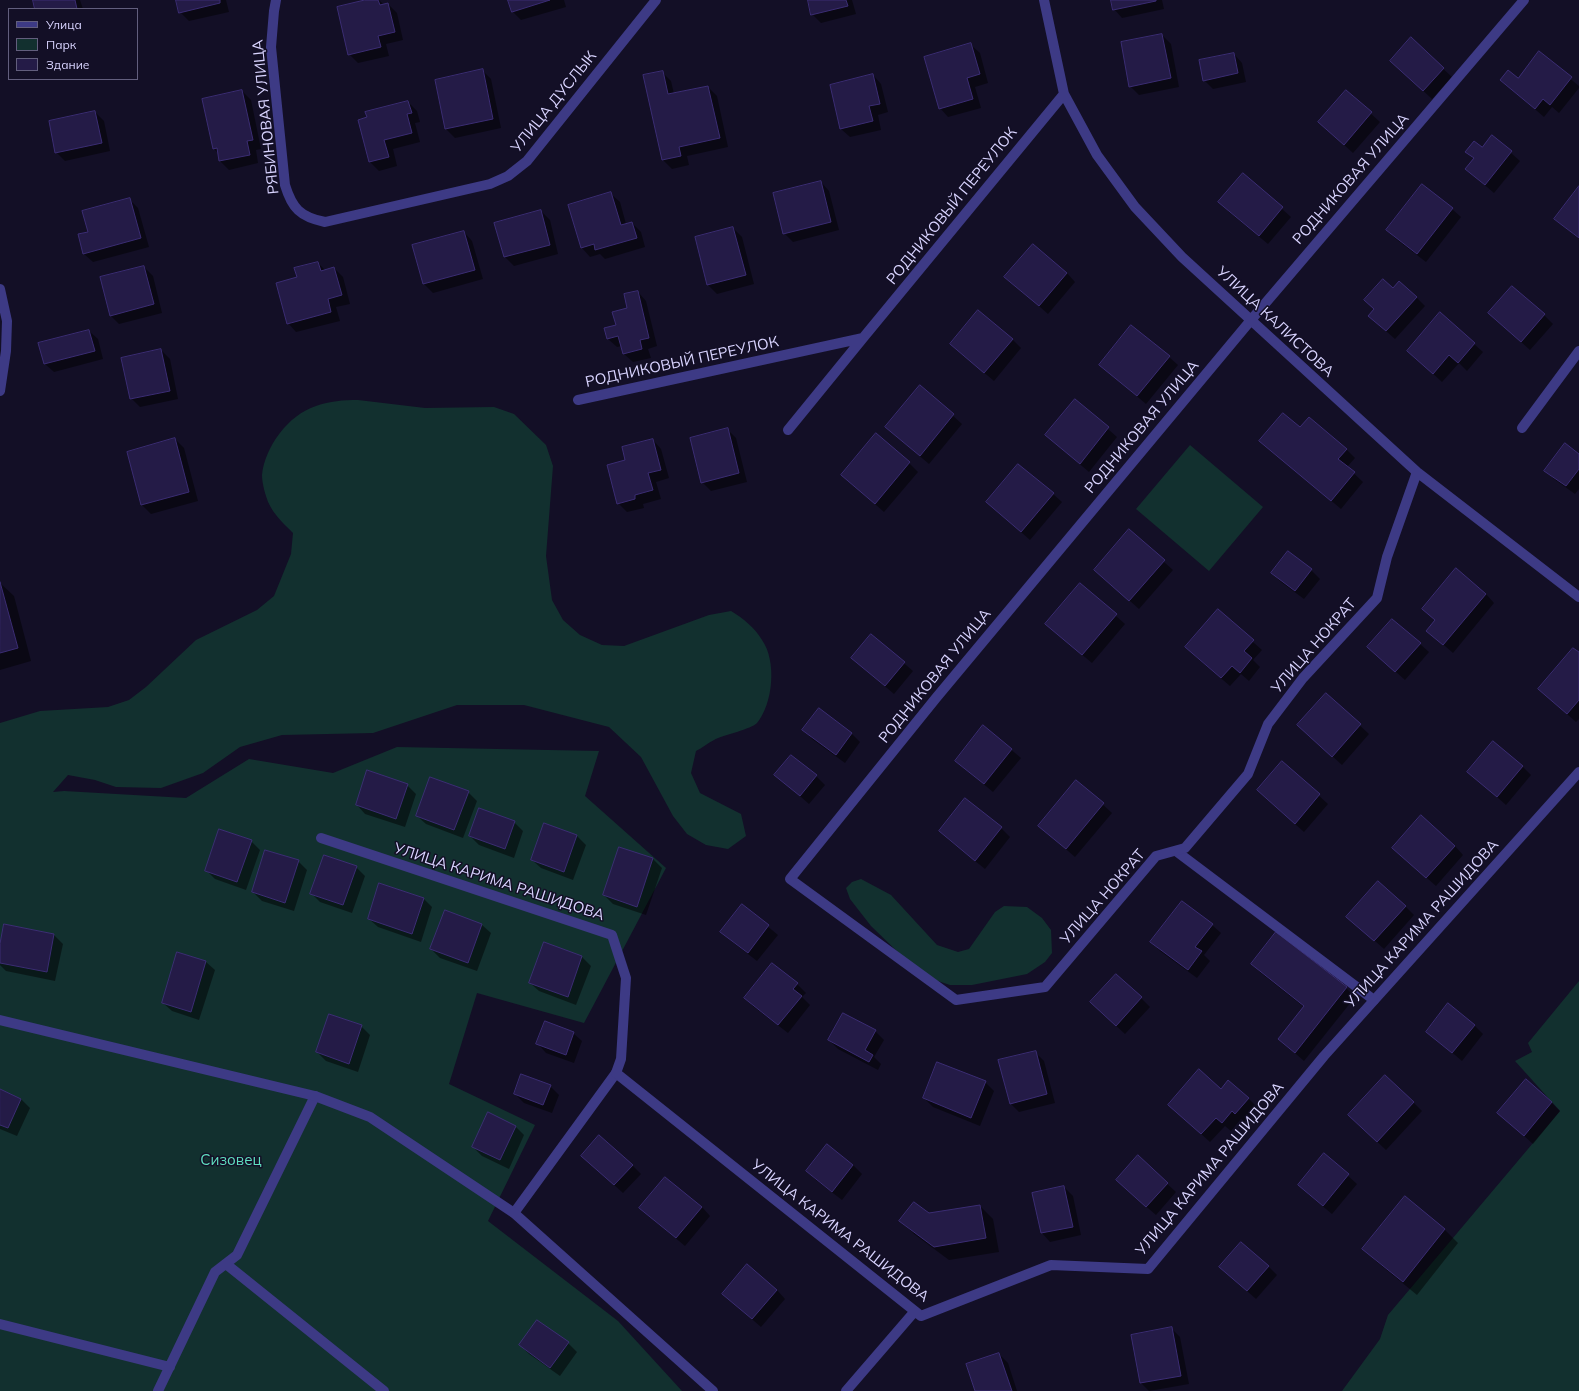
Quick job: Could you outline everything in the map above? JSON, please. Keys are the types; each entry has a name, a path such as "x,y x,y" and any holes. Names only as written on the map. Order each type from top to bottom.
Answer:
{"street":[{"name":"РЯБИНОВАЯ УЛИЦА","path":"276,0 272,46 285,185 290,199 296,208 313,220"},
{"name":"УЛИЦА ДУСЛЫК","path":"313,220 325,222 490,184 508,176 527,161 656,0"},
{"name":"УЛИЦА КАЛИСТОВА","path":"1044,0 1064,94 1097,155 1135,207 1182,257 1417,472 1579,597"},
{"name":"РОДНИКОВАЯ УЛИЦА","path":"790,879 936,698 1251,320 1524,0"},
{"name":"РОДНИКОВЫЙ ПЕРЕУЛОК","path":"788,430 1064,94"},
{"path":"0,289 7,322 6,351 0,391"},
{"name":"РОДНИКОВЫЙ ПЕРЕУЛОК","path":"578,400 863,338"},
{"path":"1522,428 1579,351"},
{"name":"УЛИЦА НОКРАТ","path":"790,879 956,1000 1045,987 1156,856 1186,848 1248,774 1268,724 1303,678 1377,598 1387,557 1417,472"},
{"name":"УЛИЦА КАРИМА РАШИДОВА","path":"321,838 612,935 626,978 621,1059 616,1073 921,1316 1051,1265 1148,1269 1324,1056 1579,772"},
{"path":"1176,851 1374,1000"},
{"path":"0,1020 315,1096 370,1117 514,1213 714,1391"},
{"path":"514,1213 616,1073"},
{"path":"158,1391 215,1272 237,1255 315,1096"},
{"path":"226,1264 384,1391"},
{"path":"846,1391 915,1311"},
{"path":"0,1324 170,1367"}],"green space":[{"name":"Сизовец","path":"358,400 425,408 494,407 514,414 546,445 553,466 546,556 552,600 563,620 580,635 602,645 624,646 709,615 731,611 756,631 767,649 770,659 771,682 767,705 757,723 754,725 744,730 718,738 696,751 691,773 700,793 741,814 746,836 728,849 706,845 687,834 673,816 641,757 609,727 524,705 457,705 373,733 282,735 240,747 203,773 161,788 116,787 95,780 68,775 53,792 64,791 186,798 249,759 333,773 397,747 599,751 585,796 666,868 584,1023 477,993 449,1084 535,1125 488,1221 618,1321 682,1391 0,1391 0,723 40,711 108,707 129,700 146,687 196,640 257,610 274,596 291,554 293,533 270,507 266,496 262,475 268,454 273,443 287,424 306,410 331,402"},
{"path":"1190,445 1263,507 1209,571 1136,509"},
{"path":"861,879 891,895 937,945 958,952 969,949 995,912 1004,906 1027,907 1042,918 1051,930 1052,953 1045,962 1027,974 972,985 950,985 929,978 903,957 871,926 850,899 846,888 852,882"},
{"path":"1579,981 1579,1391 1342,1391 1380,1339 1388,1315 1560,1111 1515,1061 1532,1052 1528,1043"}],"building":[{"path":"33,0 75,0 77,8 35,8"},
{"path":"176,0 220,0 220,3 179,13"},
{"path":"365,0 378,0 380,5 388,3 395,32 378,36 381,47 348,55 337,7"},
{"path":"508,0 550,0 512,12"},
{"path":"808,0 846,0 848,6 811,15"},
{"path":"1111,0 1156,0 1156,1 1113,10"},
{"path":"1162,34 1171,78 1129,87 1121,42"},
{"path":"1411,37 1444,68 1423,91 1390,61"},
{"path":"971,43 980,74 967,78 973,99 939,109 924,57"},
{"path":"1539,51 1572,77 1550,105 1543,99 1535,109 1500,80 1508,70 1518,78"},
{"path":"1234,53 1238,73 1203,81 1199,60"},
{"path":"483,69 493,119 445,129 435,80"},
{"path":"663,71 668,94 708,86 720,138 679,147 681,156 662,160 643,75"},
{"path":"873,74 880,104 869,106 873,121 840,129 830,85"},
{"path":"242,90 253,140 247,141 250,155 219,161 217,148 213,149 202,99"},
{"path":"1346,90 1372,112 1344,145 1318,122"},
{"path":"408,101 412,113 407,114 412,133 384,140 389,157 369,162 358,120 367,117 365,112"},
{"path":"95,111 102,143 55,153 49,121"},
{"path":"1492,135 1512,151 1485,185 1465,169 1474,158 1465,152 1474,141 1482,147"},
{"path":"1243,173 1283,207 1259,236 1218,202"},
{"path":"821,181 831,222 783,234 773,193"},
{"path":"1422,184 1453,208 1417,254 1386,230"},
{"path":"1579,186 1579,238 1554,219"},
{"path":"611,192 621,225 632,222 637,238 595,250 594,244 581,248 568,205"},
{"path":"130,198 141,238 83,254 78,234 88,232 82,211"},
{"path":"541,210 550,245 504,257 494,223"},
{"path":"733,227 746,275 707,285 695,237"},
{"path":"464,231 475,270 423,284 412,245"},
{"path":"1033,244 1067,273 1039,306 1004,277"},
{"path":"318,262 321,271 334,267 342,295 328,299 331,312 287,324 276,283 297,277 294,268"},
{"path":"144,266 154,304 110,316 100,277"},
{"path":"1383,279 1393,288 1399,281 1417,297 1386,331 1368,316 1374,309 1364,300"},
{"path":"1512,286 1545,314 1521,342 1488,313"},
{"path":"638,291 649,338 640,340 642,349 623,354 618,336 607,339 604,328 616,325 612,312 627,308 624,294"},
{"path":"978,310 1013,339 984,373 950,344"},
{"path":"1440,312 1475,343 1458,363 1449,355 1433,374 1407,351"},
{"path":"1131,325 1170,356 1137,396 1099,365"},
{"path":"89,330 95,351 44,364 38,343"},
{"path":"161,349 170,391 130,399 121,358"},
{"path":"920,385 954,414 920,456 885,427"},
{"path":"1075,399 1109,427 1080,464 1045,435"},
{"path":"1283,413 1300,427 1309,417 1347,449 1338,459 1355,472 1331,501 1259,441"},
{"path":"728,428 739,473 701,483 690,438"},
{"path":"876,433 910,462 875,504 841,475"},
{"path":"175,438 189,492 141,505 127,452"},
{"path":"653,439 661,470 648,473 653,490 635,495 635,499 617,504 607,465 625,460 622,447"},
{"path":"1565,443 1579,454 1579,469 1566,486 1544,471"},
{"path":"1018,464 1054,493 1021,532 986,502"},
{"path":"1129,529 1165,560 1129,601 1094,570"},
{"path":"1288,551 1312,569 1295,591 1271,573"},
{"path":"1456,568 1486,594 1443,645 1426,631 1435,620 1422,609"},
{"path":"0,582 18,648 0,653"},
{"path":"1080,583 1117,614 1082,655 1045,624"},
{"path":"1218,609 1254,640 1244,651 1252,658 1240,673 1232,666 1221,678 1185,647"},
{"path":"1392,619 1421,643 1395,672 1367,647"},
{"path":"871,634 905,662 885,686 851,658"},
{"path":"1573,648 1579,652 1579,700 1567,714 1538,689"},
{"path":"1326,693 1361,724 1332,757 1297,725"},
{"path":"819,708 852,733 836,755 802,730"},
{"path":"983,725 1012,749 984,784 955,761"},
{"path":"1493,741 1523,766 1497,797 1467,772"},
{"path":"791,755 817,775 800,796 774,775"},
{"path":"1282,761 1320,794 1295,824 1257,790"},
{"path":"367,770 408,784 396,819 356,805"},
{"path":"430,777 469,791 454,830 416,816"},
{"path":"1076,780 1104,803 1066,849 1038,826"},
{"path":"965,798 1002,827 975,861 939,831"},
{"path":"479,808 515,821 505,849 469,836"},
{"path":"1421,815 1455,846 1426,878 1392,848"},
{"path":"544,823 577,835 564,872 531,860"},
{"path":"219,829 252,840 237,882 205,871"},
{"path":"619,847 653,858 637,907 603,895"},
{"path":"265,850 299,860 285,903 252,892"},
{"path":"324,855 357,866 343,905 310,894"},
{"path":"1378,881 1406,906 1374,941 1346,917"},
{"path":"379,883 424,898 412,934 368,919"},
{"path":"1182,901 1213,924 1195,947 1202,951 1188,970 1150,942"},
{"path":"742,904 769,925 748,953 720,932"},
{"path":"445,910 482,924 468,963 430,949"},
{"path":"4,924 54,934 47,972 0,963 0,944"},
{"path":"1276,932 1347,987 1295,1053 1278,1039 1304,1006 1251,964"},
{"path":"544,942 582,956 568,997 529,983"},
{"path":"177,952 206,961 191,1012 162,1003"},
{"path":"772,963 798,983 793,989 802,996 778,1025 744,998"},
{"path":"1116,974 1142,997 1116,1026 1090,1002"},
{"path":"1448,1003 1475,1025 1452,1053 1426,1032"},
{"path":"843,1013 876,1030 865,1050 873,1055 869,1062 828,1040"},
{"path":"329,1014 362,1025 349,1064 316,1052"},
{"path":"545,1021 574,1032 566,1055 536,1044"},
{"path":"1036,1051 1047,1094 1010,1104 998,1060"},
{"path":"937,1062 986,1081 971,1118 923,1098"},
{"path":"1199,1069 1221,1089 1228,1080 1249,1098 1235,1114 1232,1111 1222,1123 1216,1118 1201,1134 1168,1105"},
{"path":"521,1074 551,1085 543,1105 514,1094"},
{"path":"1385,1075 1414,1102 1377,1142 1348,1115"},
{"path":"1526,1079 1552,1102 1524,1136 1497,1113"},
{"path":"0,1089 21,1099 8,1128 0,1125"},
{"path":"488,1112 516,1126 500,1160 472,1147"},
{"path":"599,1135 633,1165 614,1185 581,1156"},
{"path":"827,1144 853,1165 832,1192 806,1171"},
{"path":"1324,1153 1349,1174 1323,1206 1298,1185"},
{"path":"1138,1155 1168,1183 1146,1207 1116,1180"},
{"path":"665,1177 702,1207 676,1238 639,1208"},
{"path":"1064,1186 1073,1227 1041,1233 1032,1193"},
{"path":"1405,1196 1445,1229 1403,1282 1362,1249"},
{"path":"914,1202 929,1213 980,1205 986,1238 934,1247 899,1221"},
{"path":"1241,1242 1269,1266 1247,1291 1219,1267"},
{"path":"747,1264 777,1290 752,1319 722,1294"},
{"path":"537,1320 569,1342 550,1368 519,1345"},
{"path":"1172,1327 1181,1376 1140,1383 1131,1335"},
{"path":"999,1353 1012,1391 975,1391 966,1364"}]}
